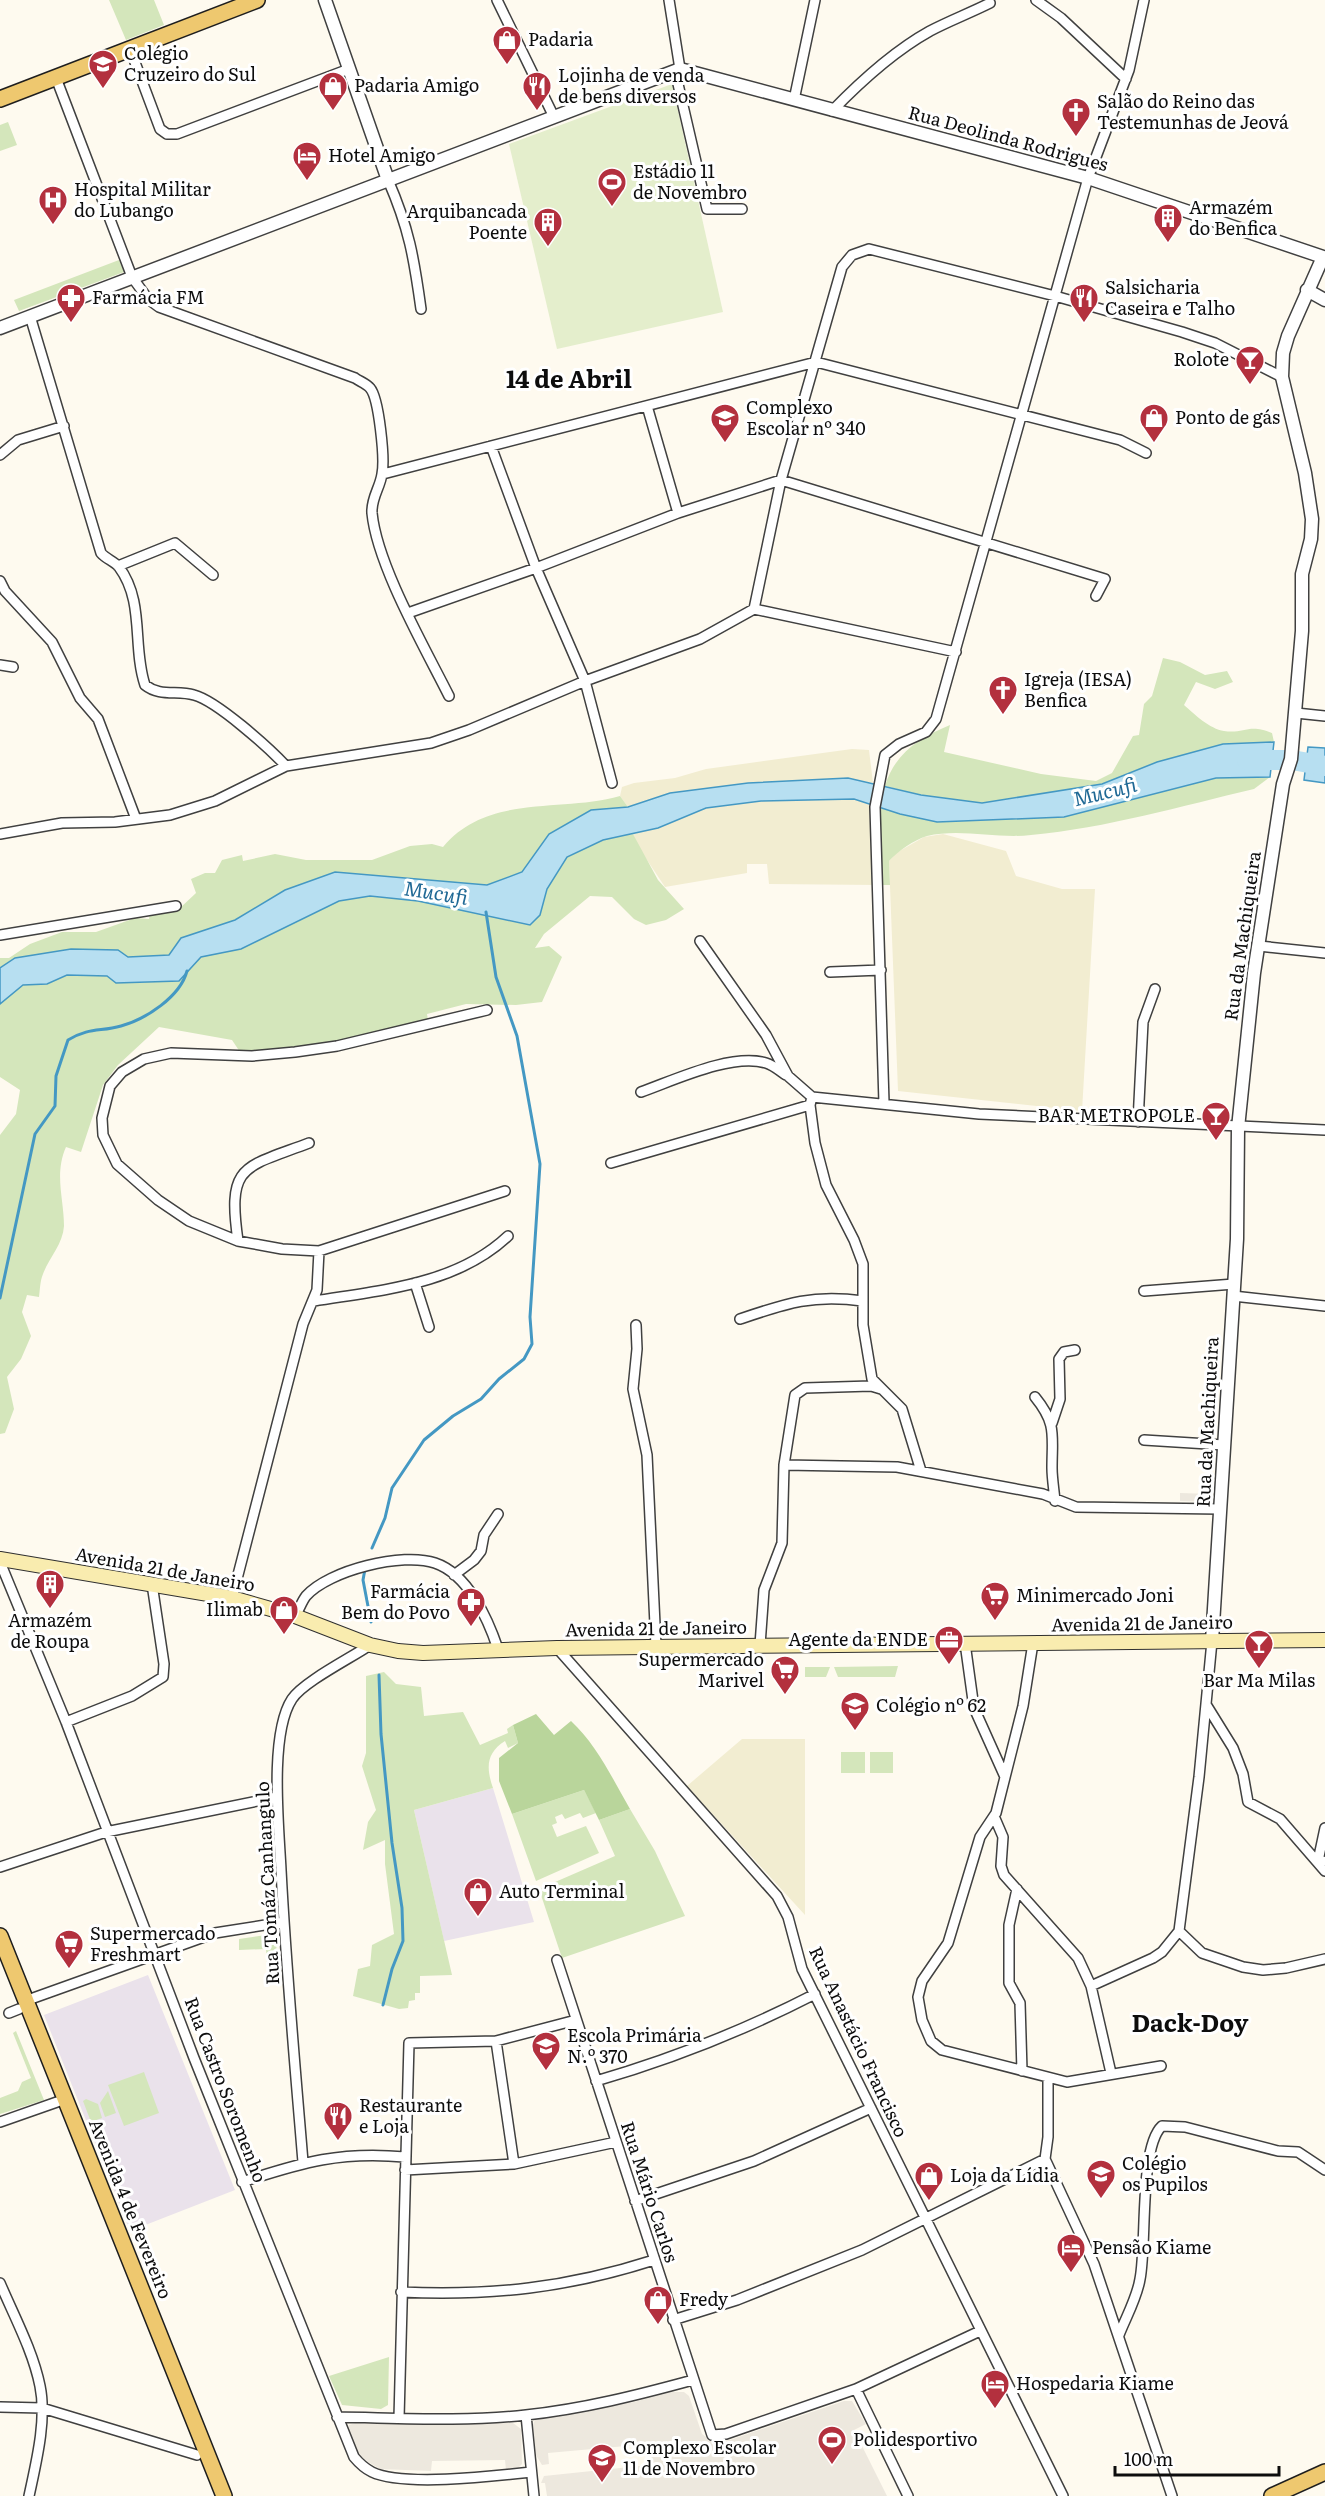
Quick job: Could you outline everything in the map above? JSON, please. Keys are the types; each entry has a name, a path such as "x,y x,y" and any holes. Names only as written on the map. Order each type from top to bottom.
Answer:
{"main road":[{"path":"0,99 257,0"},
{"name":"Avenida 21 de Janeiro","path":"0,1561 232,1598 295,1616 370,1645 423,1653 656,1646 1325,1640"},
{"name":"Avenida 4 de Fevereiro","path":"0,1936 18,2007 225,2496"},
{"name":"Avenida 4 de Fevereiro","path":"0,1959 213,2496"},
{"path":"1272,2496 1325,2472"}],"street":[{"path":"325,0 388,180 405,220 411,241 421,309"},
{"path":"497,0 554,117"},
{"path":"669,0 680,69 678,84 707,209 742,209"},
{"path":"794,100 815,0"},
{"path":"1036,0 1061,18 1126,79"},
{"path":"884,1103 881,969 873,823 880,772 885,754 899,744 926,732 936,719 1023,416 1088,177 1126,79 1144,0"},
{"path":"832,111 855,87 890,58 929,32 990,3"},
{"path":"130,49 160,129 167,134 177,134 349,69"},
{"path":"0,328 680,69"},
{"name":"Rua Deolinda Rodrigues","path":"680,69 1088,177 1324,254"},
{"path":"56,78 132,278 148,299 159,307 355,378 371,388 377,405 382,474 374,494 372,513 378,540 408,613 449,696"},
{"path":"754,609 781,480 842,267 852,255 869,249 1055,296 1215,343 1282,377"},
{"name":"Rua da Machiqueira","path":"1212,1641 1234,1290 1238,1128 1245,1046 1283,784 1291,759 1302,631 1302,573 1311,539 1312,519 1305,473 1282,377 1283,353 1288,336 1324,254"},
{"path":"1307,291 1325,300"},
{"path":"30,316 101,552 105,558 118,566 134,598 137,618 136,647 145,685 153,692 194,695 213,705 268,748 286,766"},
{"path":"382,474 816,362 1120,440 1146,453"},
{"path":"647,406 678,513"},
{"path":"0,455 18,440 64,426"},
{"path":"491,446 536,568 585,681 612,783"},
{"path":"408,613 536,568 678,513 781,480 1105,579 1096,596"},
{"path":"118,566 175,543 213,575"},
{"path":"0,581 5,591 51,642 80,698 98,719 136,819"},
{"path":"0,834 62,823 170,815 215,801 286,766 431,743 469,730 585,681 700,639 754,609 956,652"},
{"path":"0,665 14,667"},
{"path":"1296,713 1325,716"},
{"path":"0,935 176,906"},
{"path":"700,940 766,1035 788,1076"},
{"path":"1259,946 1325,953"},
{"path":"830,972 881,969"},
{"path":"1138,1122 1143,1022 1155,988"},
{"path":"487,1010 338,1046 252,1056 171,1053 144,1059 122,1072 110,1086 102,1118 103,1135 117,1164 158,1200 189,1221 238,1241 282,1249 319,1251 505,1191"},
{"path":"641,1092 745,1060 768,1063 788,1076 811,1101 815,1143 826,1185 854,1240 863,1264 863,1325 872,1378 902,1409 921,1471"},
{"path":"611,1163 811,1101 884,1103 979,1114 1031,1114 1238,1128 1325,1130"},
{"path":"238,1241 233,1205 234,1191 241,1177 254,1164 309,1143"},
{"path":"314,1301 415,1283 475,1262 508,1236"},
{"path":"232,1598 303,1324 314,1301 319,1251"},
{"path":"415,1283 429,1327"},
{"path":"1144,1292 1234,1290 1325,1306"},
{"path":"740,1319 806,1299 838,1298 863,1301"},
{"path":"636,1325 633,1389 647,1455 656,1646"},
{"path":"1055,1501 1052,1423 1060,1399 1059,1359 1064,1352 1075,1350"},
{"path":"760,1646 764,1590 782,1543 784,1466 795,1395 805,1389 871,1386 884,1389"},
{"path":"1035,1397 1052,1423"},
{"path":"1144,1440 1224,1445"},
{"path":"784,1466 897,1467 1043,1494 1055,1501 1076,1507 1220,1509"},
{"path":"454,1575 474,1560 481,1551 484,1535 498,1514"},
{"path":"295,1616 307,1595 338,1575 361,1566 411,1560 436,1563 454,1575 485,1612 498,1649"},
{"name":"Rua Castro Soromenho","path":"0,1561 66,1722 106,1832 242,2182 354,2457 373,2473 391,2478 531,2472"},
{"path":"66,1722 132,1696 157,1683 163,1677 164,1664 152,1584"},
{"path":"1091,1986 1153,1958 1162,1952 1179,1931 1207,1706 1212,1641"},
{"path":"965,1643 974,1708 1005,1777"},
{"path":"1033,1643 1023,1706 994,1816 980,1837 948,1944 925,1972 918,1997 922,2020 936,2047 1047,2078 1078,2081 1111,2073 1161,2066"},
{"name":"Rua Tomáz Canhangulo","path":"303,2162 284,1922 277,1797 282,1732 286,1712 293,1697 303,1687 370,1645"},
{"name":"Rua Anastácio Francisco","path":"557,1648 777,1896 788,1917 802,1969 1063,2496"},
{"path":"1207,1706 1233,1748 1243,1774 1248,1802 1280,1820 1322,1861"},
{"path":"0,1867 106,1832 277,1797"},
{"path":"994,1816 1003,1837 1001,1866 1004,1875 1078,1958 1091,1986 1111,2073"},
{"path":"1325,1828 1322,1861 1325,1871"},
{"path":"1017,1889 1009,1925 1009,1983 1020,2002 1022,2071"},
{"path":"18,2007 154,1953 215,1933 284,1922"},
{"path":"1179,1931 1202,1953 1244,1967 1263,1970 1286,1968 1325,1959"},
{"name":"Rua Mário Carlos","path":"557,1960 712,2434 726,2434 856,2389"},
{"path":"596,2081 648,2066 702,2046 759,2023 815,1994"},
{"path":"399,2418 409,2043 496,2041 576,2020"},
{"path":"496,2041 514,2164"},
{"path":"1047,2078 1048,2137 1045,2160 1094,2264 1172,2496"},
{"path":"0,2122 57,2102"},
{"path":"635,2201 754,2161 871,2108"},
{"path":"1119,2335 1140,2282 1145,2251 1147,2167 1156,2132 1162,2126 1185,2127 1278,2151 1298,2152 1325,2170"},
{"path":"405,2170 514,2164 616,2142"},
{"path":"242,2182 303,2162 333,2156 372,2154 405,2157"},
{"path":"673,2320 799,2277 925,2220 1045,2160"},
{"path":"401,2292 457,2294 527,2290 586,2279 654,2260"},
{"path":"0,2283 36,2370 42,2408 29,2496"},
{"path":"908,2496 856,2389 980,2331"},
{"path":"337,2417 526,2415 597,2404 693,2380"},
{"path":"0,2407 42,2408 197,2455"},
{"path":"526,2415 534,2496"}],"shaded area":[{"path":"852,749 869,750 873,783 848,778 670,793 628,807 620,796 622,787 634,783 675,778 706,769"},
{"path":"854,799 875,807 878,885 769,884 767,864 747,864 747,873 665,887 639,848 633,834 658,828 706,808 761,801"},
{"path":"943,834 1006,851 1016,876 1062,889 1095,889 1082,1111 898,1091 889,861 896,853 924,837"},
{"path":"1180,1493 1212,1494 1212,1502 1180,1501"},
{"path":"742,1739 805,1739 805,1915 687,1786"},
{"name":"Auto Terminal","path":"493,1788 534,1922 444,1941 414,1810"},
{"path":"148,1975 235,2190 130,2231 44,2015"},
{"path":"671,2392 684,2392 689,2396 702,2434 713,2442 730,2440 844,2401 852,2401 866,2424 854,2430 887,2496 547,2496 545,2483 541,2483 544,2476 649,2465 648,2456 638,2456 637,2445 548,2453 549,2464 542,2465 536,2455 533,2425 535,2420 634,2402"},
{"path":"359,2422 513,2423 521,2429 522,2464 506,2470 505,2460 432,2461 431,2471 380,2469 358,2456 348,2430 349,2425"}],"green space":[{"path":"109,0 154,0 164,25 126,40"},
{"name":"Estádio 11 de Novembro","path":"672,84 723,312 557,349 509,144"},
{"path":"8,122 17,145 0,151 0,125"},
{"path":"119,260 124,272 19,311 14,300"},
{"path":"1163,658 1180,662 1205,675 1227,671 1233,682 1215,689 1196,682 1184,705 1202,721 1219,730 1231,732 1264,730 1272,733 1274,742 1223,744 1157,762 1102,784 982,803 921,795 885,786 895,764 910,748 928,735 950,725 944,752 1041,774 1096,781 1112,773 1133,736 1139,735 1144,704 1152,696"},
{"path":"1270,777 1254,789 1144,816 1059,832 1018,836 952,833 927,836 912,843 889,861 890,885 878,885 875,807 937,822 1064,817 1216,778"},
{"path":"620,796 628,807 591,810 549,834 522,872 487,885 383,877 285,890 235,920 181,938 169,955 0,969 0,958 9,958 30,944 62,932 96,932 135,918 149,919 150,913 179,909 196,893 191,879 205,873 215,873 222,860 242,855 243,861 275,854 306,860 372,860 410,846 432,844 443,847 461,830 481,819 503,812 597,801"},
{"path":"633,834 658,880 684,909 666,920 646,925 634,919 612,897 590,896 544,934 535,948 549,946 562,957 542,1002 516,1005 466,1004 427,1014 428,1020 295,1052 240,1052 232,1040 159,1027 118,1065 103,1085 81,1152 66,1147 62,1157 60,1186 64,1216 63,1233 43,1274 39,1297 27,1295 22,1312 31,1336 21,1359 7,1377 14,1409 5,1433 0,1434 0,1135 16,1114 20,1090 0,1077 0,1004 23,985 47,984 67,975 107,976 116,983 179,981 200,957 241,949 339,901 370,896 418,901 530,925 540,915 547,889 567,857 603,839"},
{"path":"898,1666 895,1677 838,1677 834,1667"},
{"path":"805,1667 830,1667 826,1677 805,1677"},
{"path":"384,1672 396,1684 421,1687 424,1716 463,1712 480,1745 508,1733 507,1729 513,1725 518,1743 508,1748 505,1741 491,1756 489,1774 493,1788 414,1810 452,1975 420,1976 420,1993 415,1993 415,2000 409,2001 408,2008 399,2009 353,1996 358,1969 370,1966 372,1945 394,1934 385,1864 385,1840 363,1850 368,1822 376,1810 362,1766 366,1753 366,1676"},
{"path":"536,1714 554,1735 571,1721 580,1730 596,1751 630,1809 599,1820 584,1790 512,1814 499,1781 499,1758 518,1743 513,1725"},
{"path":"841,1752 865,1752 865,1773 841,1773"},
{"path":"870,1752 893,1752 893,1773 870,1773"},
{"path":"584,1790 596,1813 583,1818 580,1813 565,1819 562,1814 555,1817 557,1823 552,1825 557,1837 586,1826 599,1853 536,1881 512,1814"},
{"path":"630,1809 655,1851 685,1916 562,1958 539,1889 615,1856 599,1820"},
{"path":"266,1935 276,1940 278,1977 268,1978 266,1949 239,1950 239,1939"},
{"path":"16,2031 44,2100 0,2114 0,2098 18,2091 22,2082 31,2078 13,2033"},
{"path":"144,2072 159,2113 124,2126 108,2085"},
{"path":"108,2091 116,2113 105,2117 100,2103"},
{"path":"86,2099 98,2104 102,2118 91,2122 83,2101"},
{"path":"389,2357 388,2405 381,2409 342,2405 329,2376"}],"water":[{"path":"1274,742 1270,777 1216,778 1064,817 937,822 900,814 854,799 761,801 706,808 658,828 603,840 567,857 547,889 540,915 530,925 418,901 370,896 339,901 241,949 201,957 179,981 116,983 107,976 67,975 47,984 23,985 0,1004 0,968 15,958 71,949 118,950 128,957 169,955 181,938 235,920 285,890 335,872 487,885 522,872 549,834 591,810 628,807 670,793 748,783 848,778 921,795 982,803 1102,784 1157,762 1223,744"},
{"path":"1308,747 1325,748 1325,783 1304,780"}],"waterway":[{"name":"Mucufi","path":"1247,760 1292,760 1325,766"},
{"path":"372,1548 385,1518 392,1488 424,1440 453,1416 481,1399 499,1379 524,1359 532,1344 530,1317 540,1164 517,1036 496,977 486,912"},
{"path":"0,1298 35,1134 55,1106 56,1076 68,1040 89,1031 114,1028 141,1018 170,998 183,981 187,971"},
{"path":"365,1569 363,1580 371,1622"},
{"path":"379,1675 381,1734 392,1843 402,1908 403,1941 392,1969 383,2005"}],"place":[{"name":"Padaria","path":"507,66"},
{"name":"Colégio Cruzeiro do Sul","path":"103,90"},
{"name":"Padaria Amigo","path":"333,112"},
{"name":"Lojinha de venda de bens diversos","path":"537,112"},
{"name":"Salão do Reino das Testemunhas de Jeová","path":"1076,138"},
{"name":"Hotel Amigo","path":"307,182"},
{"name":"Estádio 11 de Novembro","path":"612,208"},
{"name":"Hospital Militar do Lubango","path":"53,226"},
{"name":"Armazém do Benfica","path":"1168,244"},
{"name":"Arquibancada Poente","path":"548,248"},
{"name":"Farmácia FM","path":"71,324"},
{"name":"Salsicharia Caseira e Talho","path":"1084,324"},
{"name":"Rolote","path":"1250,386"},
{"name":"Complexo Escolar nº 340","path":"725,444"},
{"name":"Ponto de gás","path":"1154,444"},
{"name":"Igreja (IESA) Benfica","path":"1003,716"},
{"name":"BAR METROPOLE","path":"1216,1142"},
{"name":"Armazém de Roupa","path":"50,1610"},
{"name":"Minimercado Joni","path":"995,1622"},
{"name":"Farmácia Bem do Povo","path":"471,1628"},
{"name":"Ilimab","path":"284,1636"},
{"name":"Agente da ENDE","path":"949,1666"},
{"name":"Bar Ma Milas","path":"1259,1670"},
{"name":"Supermercado Marivel","path":"785,1696"},
{"name":"Colégio nº 62","path":"855,1732"},
{"name":"Auto Terminal","path":"478,1918"},
{"name":"Supermercado Freshmart","path":"69,1970"},
{"name":"Escola Primária N.º 370","path":"546,2072"},
{"name":"Restaurante e Loja","path":"338,2142"},
{"name":"Colégio os Pupilos","path":"1101,2200"},
{"name":"Loja da Lídia","path":"929,2202"},
{"name":"Pensão Kiame","path":"1071,2274"},
{"name":"Fredy","path":"658,2326"},
{"name":"Hospedaria Kiame","path":"995,2410"},
{"name":"Polidesportivo","path":"832,2466"},
{"name":"Complexo Escolar 11 de Novembro","path":"602,2484"}],"district":[{"name":"14 de Abril","path":"569,380"},
{"name":"Dack-Doy","path":"1190,2024"}]}
